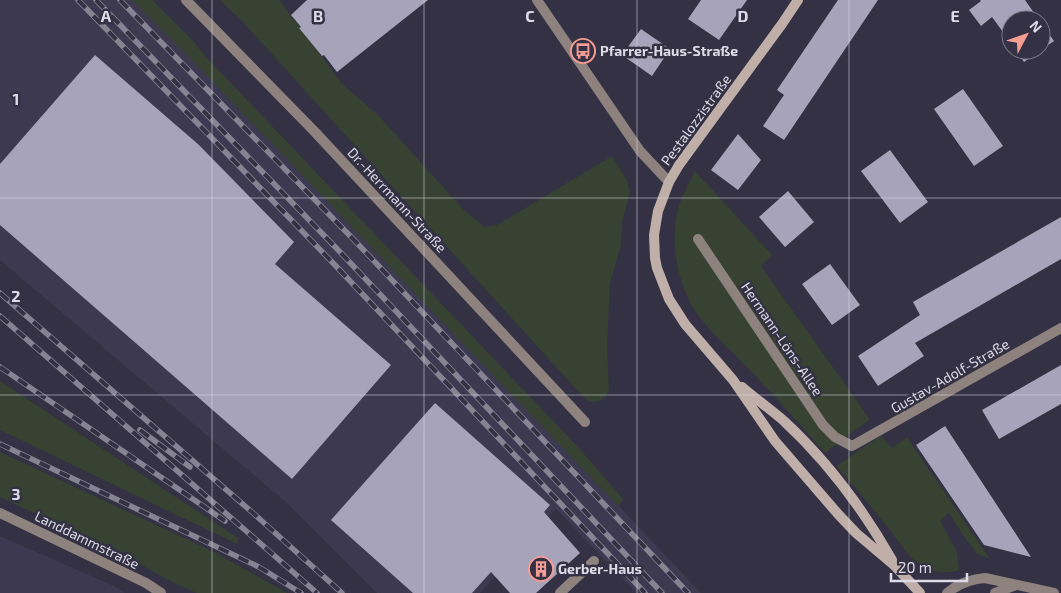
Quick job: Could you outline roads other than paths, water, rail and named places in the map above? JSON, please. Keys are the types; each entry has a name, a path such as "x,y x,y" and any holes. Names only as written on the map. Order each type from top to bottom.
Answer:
{"main road":[{"name":"Pestalozzistraße","path":"733,380 685,324 669,299 659,276 655,258 654,235 658,211 669,182 679,165 798,0"},
{"path":"733,380 775,441 808,480 856,533 895,566 920,593"},
{"path":"733,380 783,421 806,443 857,504 876,532 895,566"}],"street":[{"name":"Dr.-Herrmann-Straße","path":"186,0 315,132 585,422"},
{"path":"537,0 640,151 669,182"},
{"name":"Hermann-Löns-Allee","path":"698,238 823,425 835,437 852,446"},
{"name":"Gustav-Adolf-Straße","path":"852,446 1061,328"},
{"name":"Landdammstraße","path":"0,513 146,583 161,593"},
{"path":"560,593 594,561"},
{"path":"947,593 975,579 992,579 1054,593"},
{"path":"996,593 1017,585"}],"railway":[{"path":"78,0 334,264 645,593"},
{"path":"96,0 342,254 662,593"},
{"path":"120,0 356,242 688,593"},
{"path":"0,293 342,593"},
{"path":"0,316 317,593"},
{"path":"0,367 225,521"},
{"path":"140,430 190,467"},
{"path":"0,444 259,567 301,593"}],"place":[{"name":"Pfarrer-Haus-Straße","path":"583,51"},
{"name":"Gerber-Haus","path":"541,569"}]}
